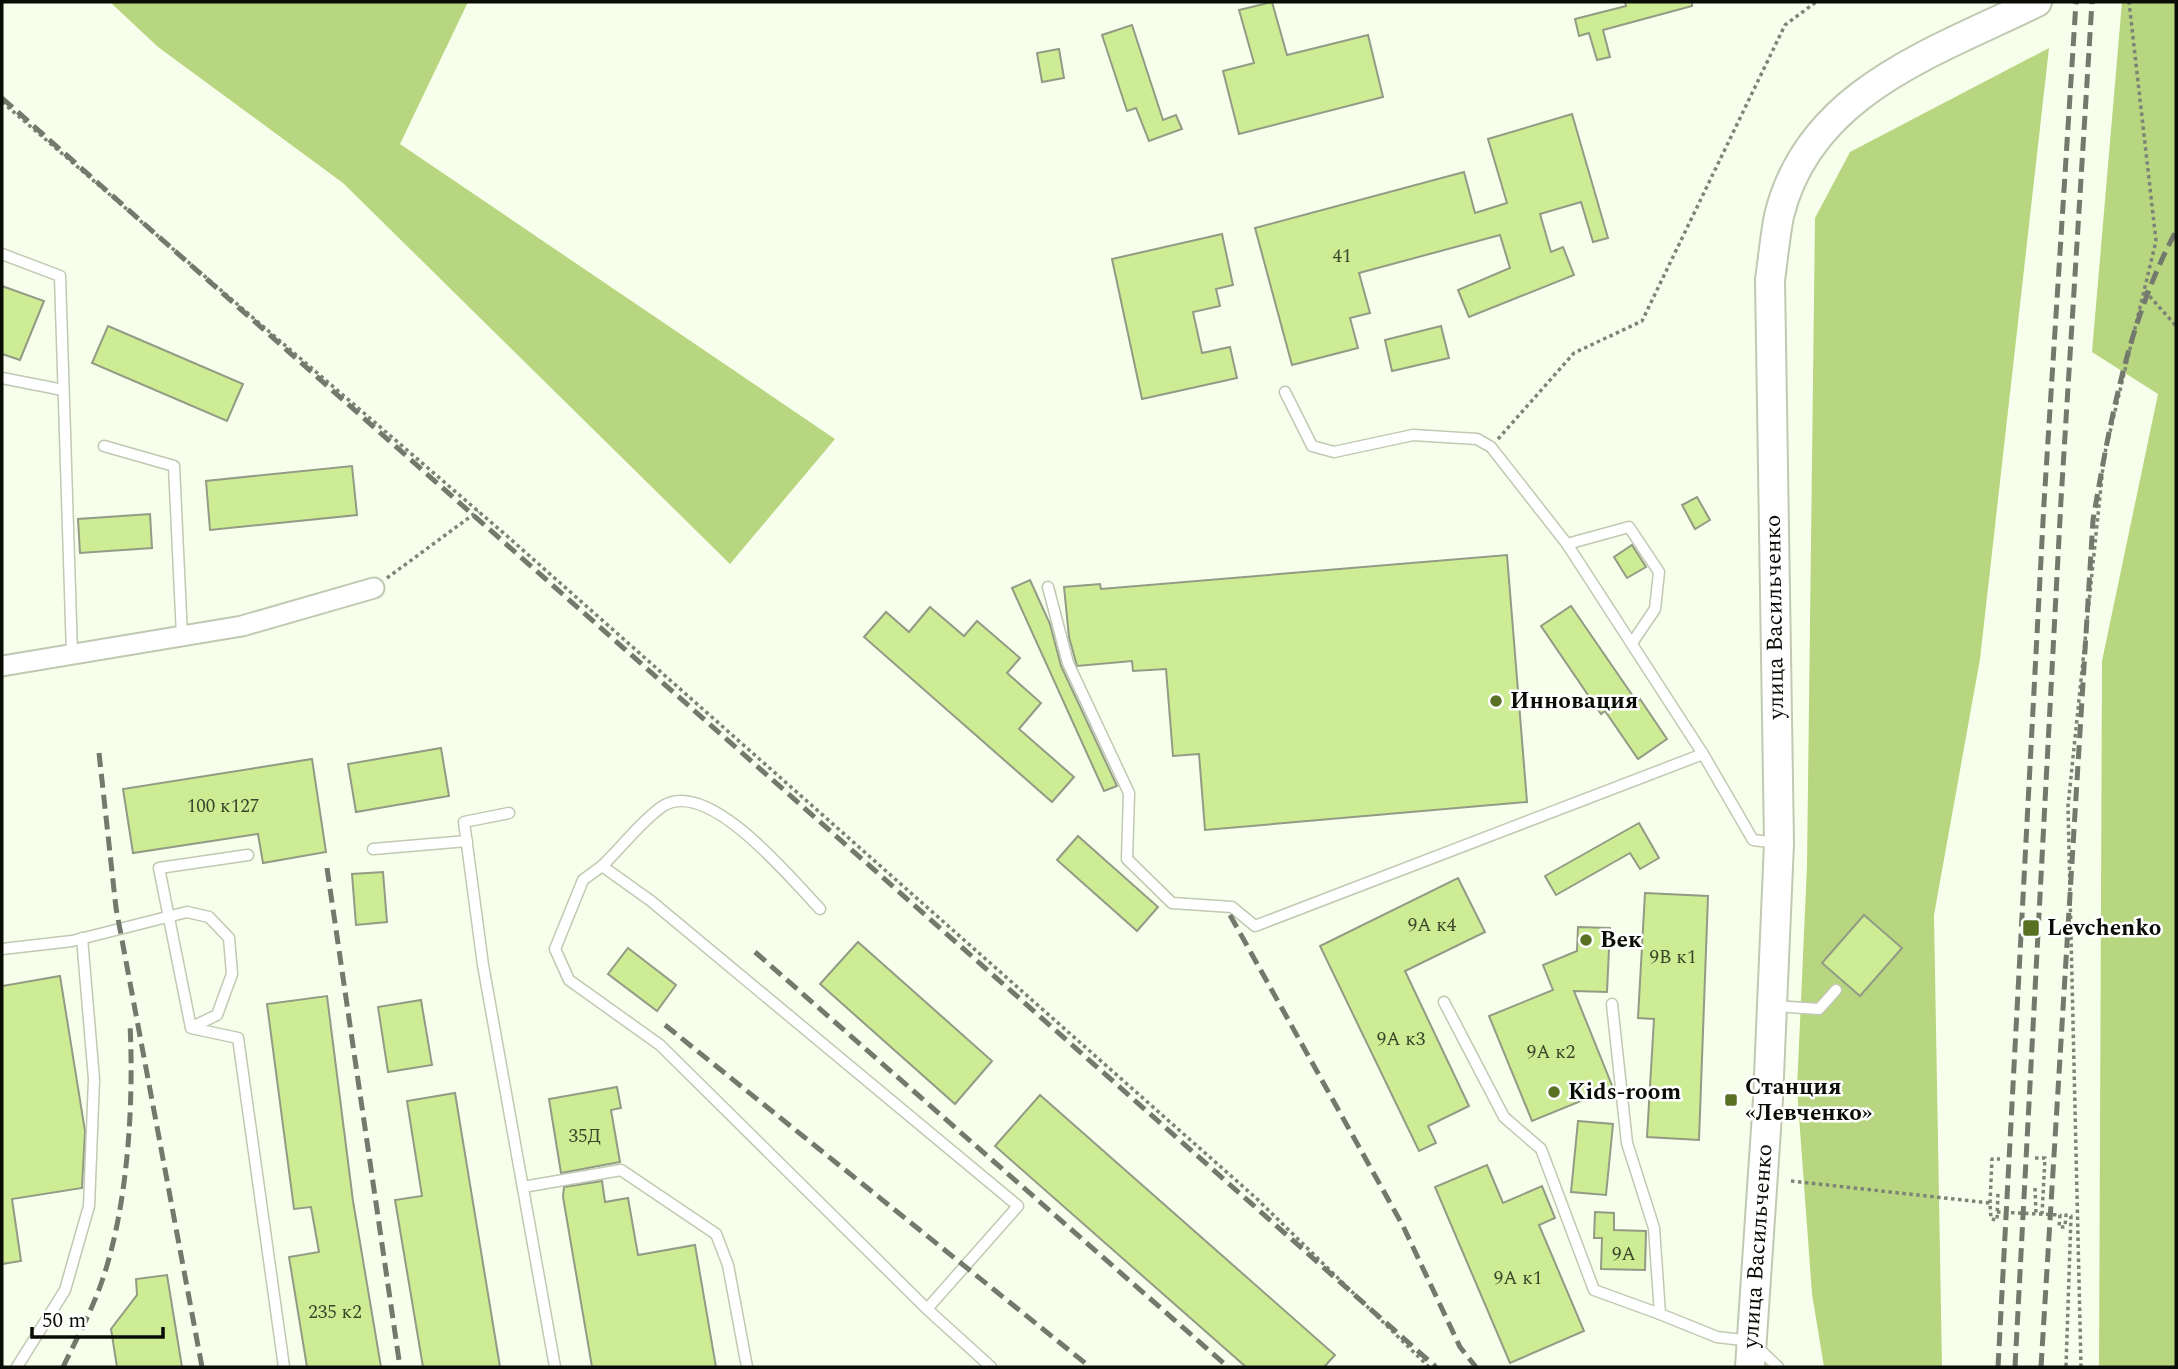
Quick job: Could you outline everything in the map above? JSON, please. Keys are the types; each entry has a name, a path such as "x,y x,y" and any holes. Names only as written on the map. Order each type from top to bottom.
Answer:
{"main road":[{"name":"улица Васильченко","path":"1750,1354 1772,1006 1779,843 1770,280 1780,215 1799,164 1825,125 1866,89 1917,58 2029,6"}],"street":[{"path":"2,666 242,626 374,588"}],"lane":[{"path":"2,254 60,276 72,654"},
{"path":"2,378 63,390"},
{"path":"1285,392 1312,446 1334,452 1413,435 1476,439 1491,447 1567,544 1703,754 1753,840 1779,843"},
{"path":"104,446 174,466 182,636"},
{"path":"1567,544 1629,527 1659,572 1655,609 1632,643"},
{"path":"1048,587 1068,663 1129,793 1127,859 1172,903 1232,906 1255,926 1703,754"},
{"path":"820,909 731,820 687,801 664,805 602,866 583,880 555,949 569,980 660,1045 927,1310 991,1367"},
{"path":"509,813 464,822 483,965 555,1367"},
{"path":"373,849 467,841"},
{"path":"191,1028 159,868 248,855"},
{"path":"602,866 650,901 1018,1206 927,1310"},
{"path":"2,948 82,938 187,912 209,917 229,938 232,974 217,1015 191,1028"},
{"path":"17,1367 65,1290 89,1206 94,1079 82,938"},
{"path":"1772,1006 1819,1009 1836,989"},
{"path":"1444,1002 1504,1117 1541,1149 1594,1290 1717,1337 1778,1367"},
{"path":"1612,1004 1627,1143 1654,1228 1660,1314"},
{"path":"191,1028 238,1038 284,1367"},
{"path":"523,1187 621,1170 716,1234 728,1265 747,1367"}],"path":[{"path":"1491,447 1574,353 1642,321 1785,25 1816,2"},
{"path":"2081,1367 2068,806 2105,457 2156,241 2129,2"},
{"path":"2,102 478,511 1256,1198 1429,1367"},
{"path":"2144,291 2176,326"},
{"path":"374,588 478,511"},
{"path":"2035,1158 2045,1158 2042,1214"},
{"path":"1998,1192 1997,1220 1991,1219 1992,1159 2000,1159"},
{"path":"1791,1181 1990,1203"},
{"path":"2035,1188 2036,1214"},
{"path":"1997,1212 2060,1215 2059,1227 2065,1227 2066,1215 2071,1216 2066,1367"}],"green space":[{"path":"110,2 468,2 400,144 835,439 730,564 343,183 158,47"},
{"path":"2122,2 2176,2 2176,1367 2099,1367 2102,661 2158,394 2092,352"},
{"path":"2049,48 1980,659 1934,915 1942,1367 1824,1367 1812,1294 1797,1089 1807,866 1815,218 1850,152"}],"building":[{"path":"1272,2 1287,55 1368,35 1383,97 1239,134 1223,71 1254,63 1239,10"},
{"path":"1625,2 1692,2 1692,6 1603,30 1610,57 1597,60 1589,33 1579,36 1575,19 1626,6"},
{"path":"1132,25 1163,120 1176,115 1182,129 1149,141 1136,108 1127,111 1102,35"},
{"path":"1059,49 1064,78 1042,82 1037,53"},
{"path":"1572,114 1608,238 1593,242 1581,202 1540,214 1551,252 1563,247 1574,275 1469,317 1458,290 1510,268 1500,235 1359,273 1370,313 1350,318 1358,348 1292,365 1255,228 1464,172 1475,213 1507,203 1488,139"},
{"path":"1222,234 1233,285 1216,289 1220,306 1193,312 1202,353 1230,347 1237,378 1142,399 1112,259"},
{"path":"2,286 44,301 20,360 2,354"},
{"path":"108,326 243,384 227,421 92,363"},
{"path":"1441,326 1449,358 1392,371 1385,340"},
{"path":"352,466 357,515 210,530 206,481"},
{"path":"1697,497 1710,520 1695,529 1682,505"},
{"path":"150,514 152,548 80,553 78,519"},
{"path":"1632,545 1646,567 1627,578 1614,557"},
{"path":"1507,555 1527,802 1205,830 1199,754 1173,756 1166,669 1133,671 1132,661 1077,666 1069,637 1064,587 1100,584 1101,589"},
{"path":"1030,580 1050,624 1061,666 1117,786 1104,791 1012,588"},
{"path":"1571,606 1637,702 1640,699 1667,739 1638,759 1605,711 1601,714 1541,626"},
{"path":"930,607 964,636 977,621 1020,658 1007,673 1041,703 1019,729 1074,777 1052,802 864,637 886,612 909,632"},
{"path":"441,748 449,796 356,812 348,764"},
{"path":"312,759 326,852 263,863 258,834 133,853 123,789"},
{"path":"1639,823 1659,858 1640,869 1630,853 1556,895 1545,876"},
{"path":"1078,836 1158,907 1137,931 1057,860"},
{"path":"383,872 387,922 356,925 352,874"},
{"path":"1458,878 1485,932 1405,971 1469,1106 1428,1126 1436,1143 1419,1151 1320,946"},
{"path":"1645,893 1708,896 1699,1140 1647,1137 1654,1019 1638,1018"},
{"path":"1864,915 1902,948 1860,996 1822,963"},
{"path":"1578,927 1610,928 1607,992 1574,991 1613,1088 1532,1121 1489,1016 1553,990 1543,965 1577,951"},
{"path":"858,942 992,1061 955,1104 820,984"},
{"path":"628,948 676,985 657,1011 608,974"},
{"path":"60,976 85,1131 82,1188 12,1199 21,1261 2,1264 2,986"},
{"path":"327,996 353,1201 381,1367 307,1367 289,1257 319,1252 311,1207 294,1209 267,1004"},
{"path":"421,1000 432,1065 388,1072 378,1007"},
{"path":"617,1087 621,1108 611,1110 620,1162 561,1173 549,1099"},
{"path":"455,1093 500,1367 423,1367 395,1200 422,1196 407,1101"},
{"path":"1040,1095 1335,1355 1324,1367 1246,1367 995,1146"},
{"path":"1578,1121 1613,1124 1606,1195 1571,1192"},
{"path":"1487,1165 1503,1203 1542,1186 1555,1218 1539,1225 1584,1331 1510,1363 1435,1187"},
{"path":"602,1181 605,1202 628,1198 638,1255 695,1245 716,1367 592,1367 563,1197 564,1187"},
{"path":"1595,1212 1614,1213 1614,1230 1646,1231 1645,1270 1601,1269 1602,1238 1594,1238"},
{"path":"167,1275 182,1367 117,1367 111,1329 137,1295 136,1279"}],"railway":[{"path":"1998,1367 2044,503 2076,2"},
{"path":"2015,1367 2061,500 2092,2"},
{"path":"2,98 1436,1367"},
{"path":"2041,1367 2093,520 2114,409 2133,336 2159,265 2176,231"},
{"path":"99,753 116,908 202,1367"},
{"path":"327,868 400,1367"},
{"path":"1230,915 1403,1226 1460,1347 1476,1367"},
{"path":"755,952 1228,1367"},
{"path":"63,1367 101,1284 117,1222 130,1121 130,1024"},
{"path":"665,1025 1090,1367"}],"place":[{"name":"Инновация","path":"1496,701"},
{"name":"Levchenko","path":"2031,928"},
{"name":"Век","path":"1586,940"},
{"name":"Kids-room","path":"1554,1092"},
{"name":"Станция «Левченко»","path":"1731,1100"}]}
